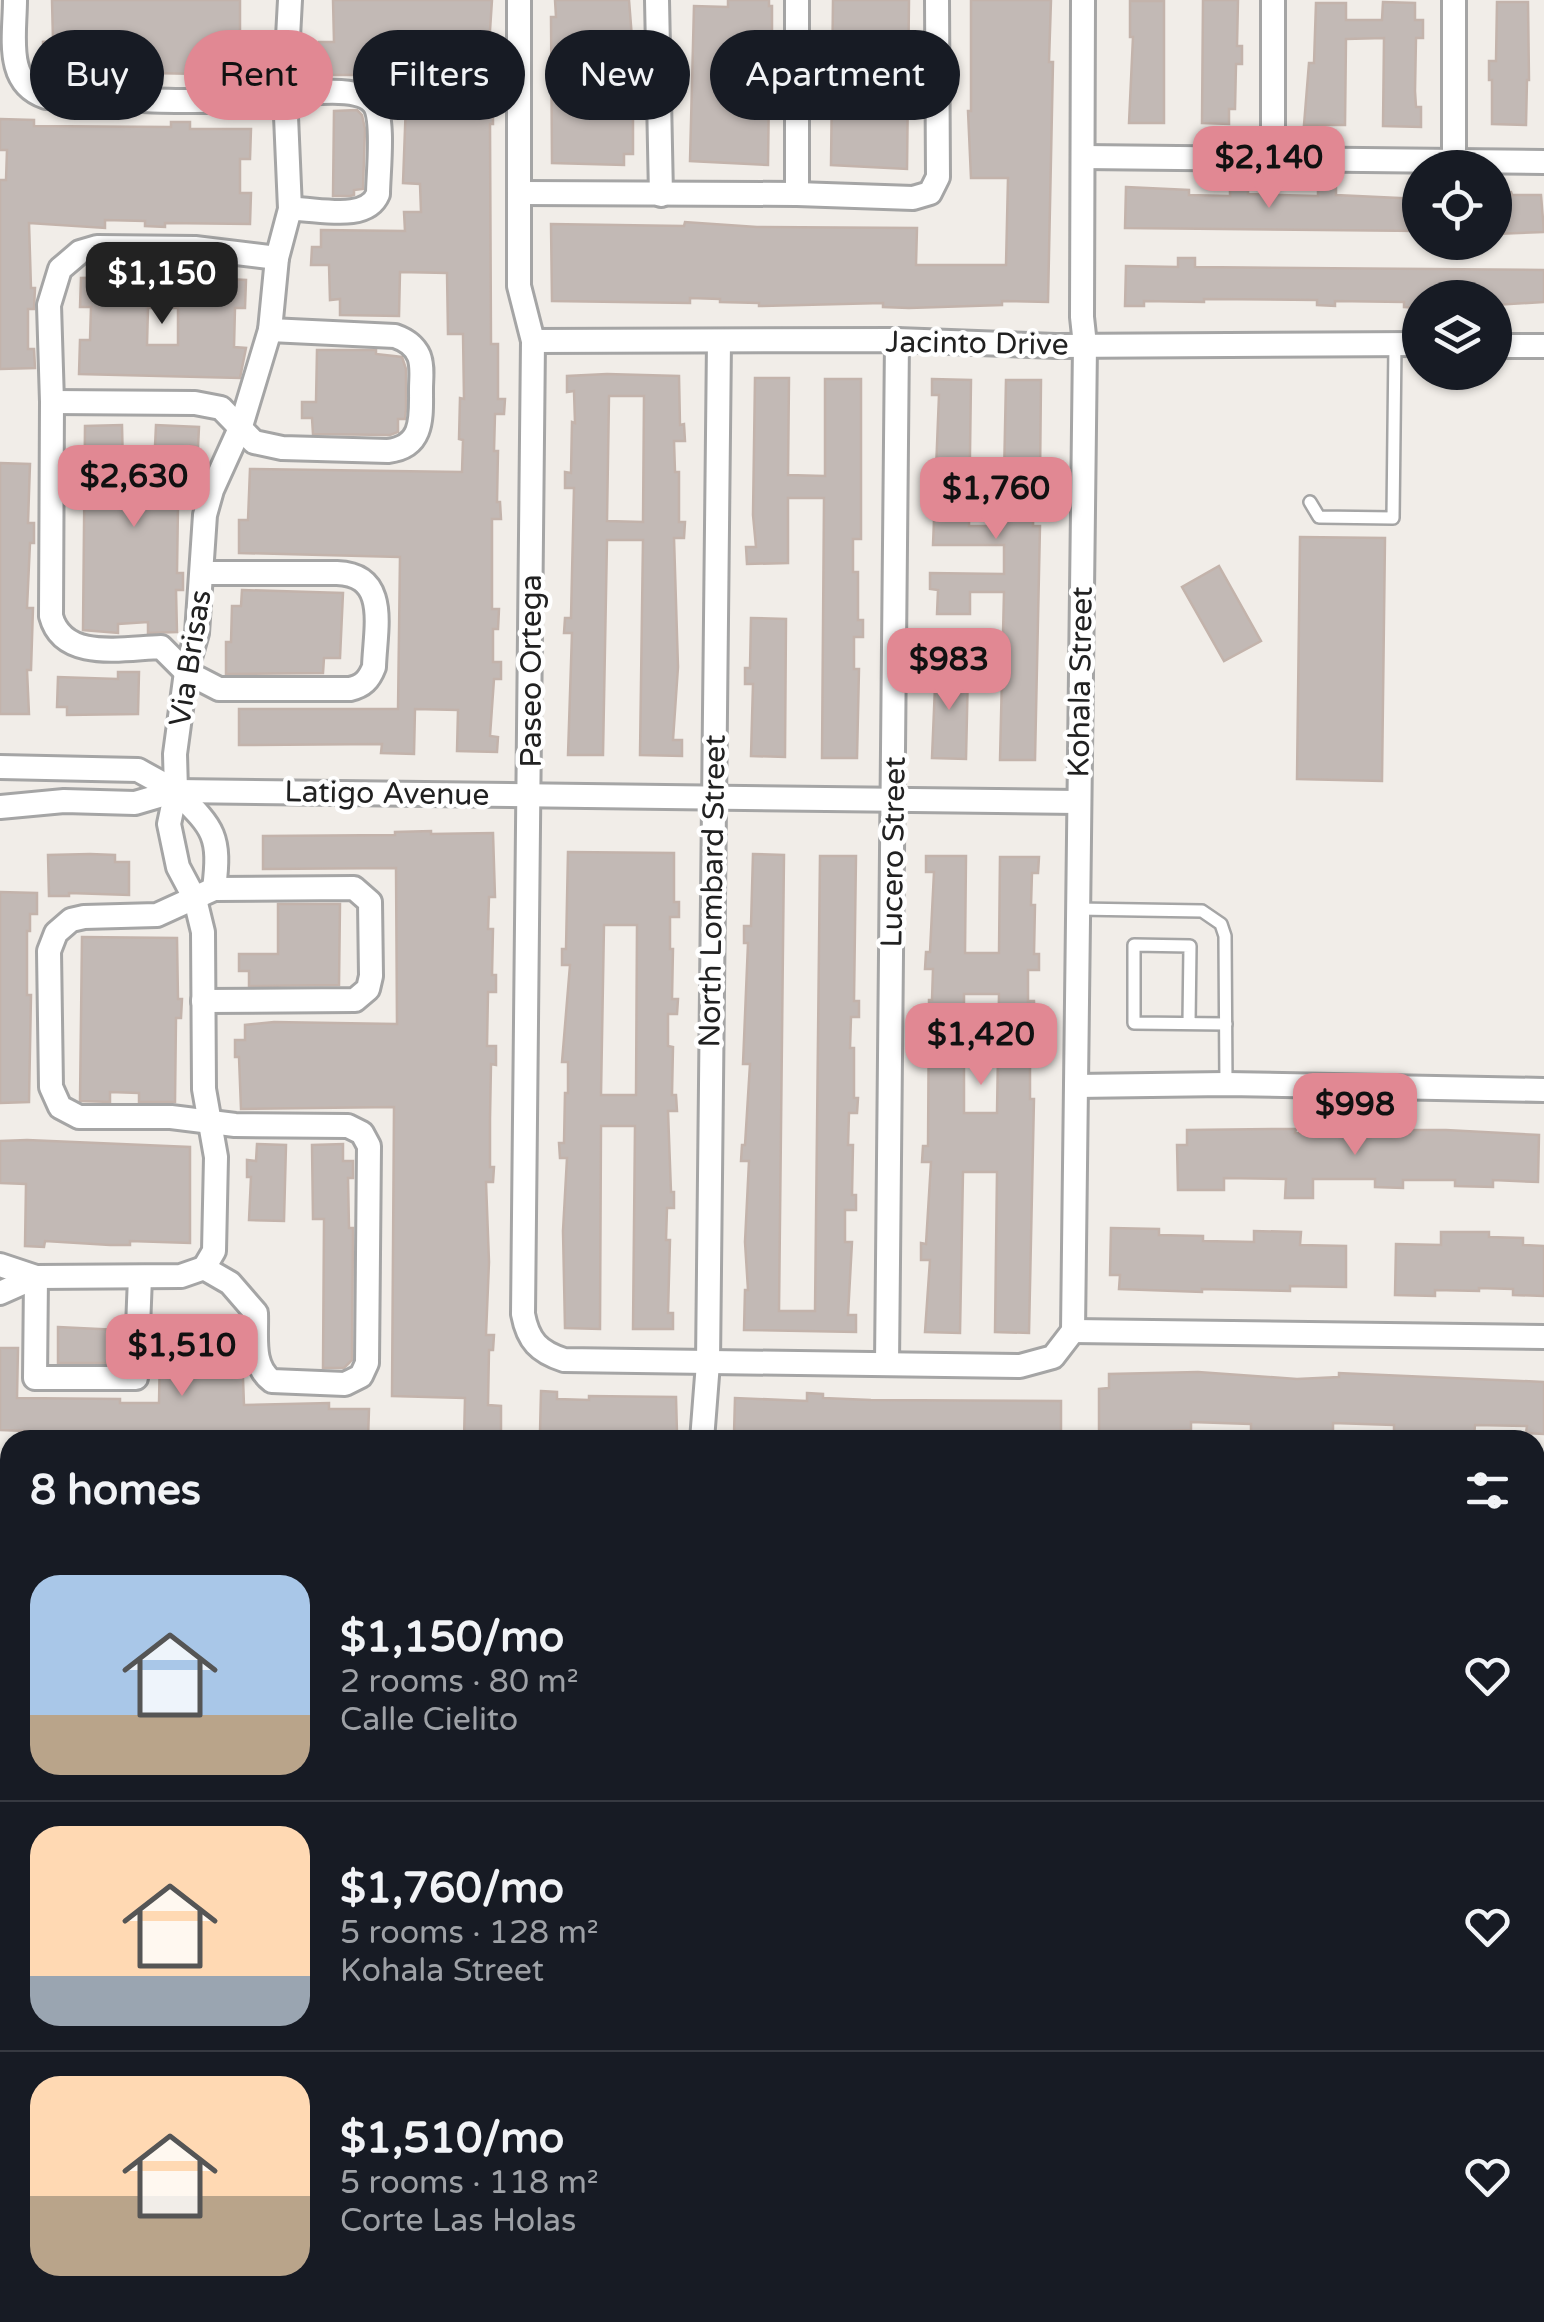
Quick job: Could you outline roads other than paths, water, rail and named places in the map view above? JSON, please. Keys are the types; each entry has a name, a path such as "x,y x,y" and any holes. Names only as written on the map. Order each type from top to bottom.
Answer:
{"street":[{"path":"14,0 16,69 24,85 34,93 46,97 184,99"},
{"name":"Via Brisas","path":"289,30 290,0"},
{"name":"Paseo Ortega","path":"519,0 519,286 533,341 523,1314 532,1343 564,1360 708,1363"},
{"path":"657,0 661,195"},
{"path":"797,0 797,194"},
{"path":"520,193 913,198 930,193 938,177 937,0"},
{"name":"Kohala Street","path":"1072,1331 1084,345 1083,0"},
{"path":"1272,0 1274,159"},
{"path":"1454,0 1454,150"},
{"path":"290,209 356,212 368,209 378,194 379,116 372,101 359,94 333,94"},
{"name":"Via Brisas","path":"205,894 178,867 174,851 169,824 176,791 175,754 186,672 197,634 208,502 241,426 270,330 278,258 290,209 287,120"},
{"path":"1083,157 1402,160"},
{"path":"1512,162 1544,162"},
{"path":"203,573 337,573 365,579 375,598 374,667 366,682 350,690 218,690 186,672 160,647 83,648 70,644 54,625 49,305 60,269 80,252 97,247 162,247 278,258"},
{"path":"52,402 195,403 221,408 254,442 282,448 388,451 405,447 415,438 421,426 422,364 408,341 396,336 270,330"},
{"name":"Lucero Street","path":"887,1364 897,340"},
{"name":"Jacinto Drive","path":"533,341 1402,344"},
{"name":"North Lombard Street","path":"703,1430 708,1363 719,341"},
{"path":"1512,346 1544,346"},
{"name":"Latigo Avenue","path":"0,767 138,770 176,791"},
{"path":"174,851 214,843 210,826 176,791"},
{"name":"Latigo Avenue","path":"0,807 64,801 135,803 176,791 1078,802"},
{"name":"Via Brisas","path":"204,1268 214,1251 216,1157 204,1089 203,932 205,894 218,861 214,843"},
{"path":"0,1265 36,1277 181,1276 204,1268 230,1284 256,1312 260,1369 272,1381 345,1384 360,1376 367,1363 369,1146 362,1134 348,1126 209,1122 171,1117 79,1117 60,1107 50,1087 50,951 56,934 71,920 157,915 205,894 354,888 370,902 371,976 363,996 345,1002 203,1001"},
{"path":"1076,1086 1226,1084 1544,1090"},
{"path":"36,1277 36,1378 136,1378 140,1277"},
{"path":"0,1293 36,1277"},
{"path":"708,1363 1020,1366 1053,1357 1072,1331 1544,1337"}],"lane":[{"path":"1310,502 1319,517 1393,518 1395,344"},
{"path":"1077,909 1202,911 1221,924 1226,936 1226,1084"},
{"path":"1189,1024 1190,946 1134,945 1134,1022 1189,1024 1226,1024"}]}
